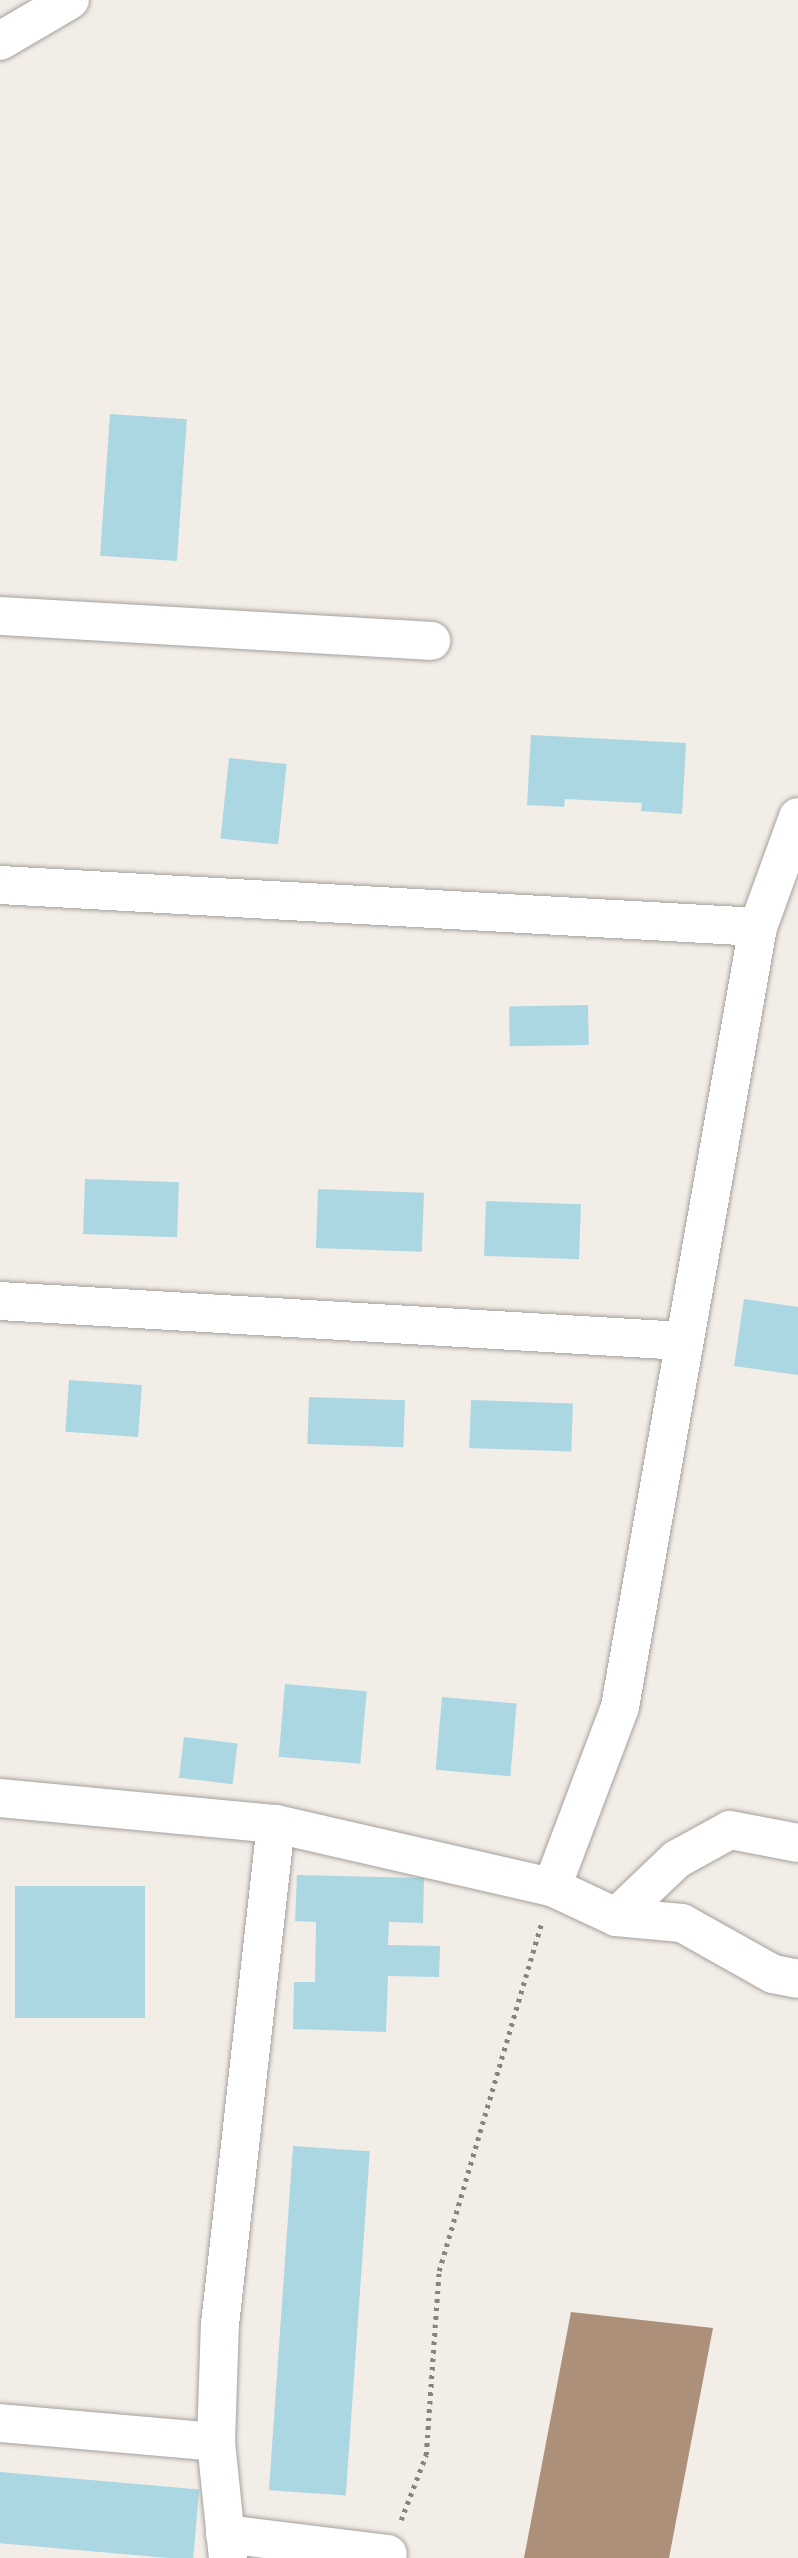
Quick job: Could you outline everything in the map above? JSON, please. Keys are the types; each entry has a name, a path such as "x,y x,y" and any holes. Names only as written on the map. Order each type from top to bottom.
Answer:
{"street":[{"path":"0,41 70,0"},
{"path":"0,616 431,642"},
{"path":"552,1887 620,1707 758,927 798,817"},
{"path":"0,885 758,927"},
{"path":"0,1301 684,1342"},
{"path":"0,1798 276,1824 552,1887 616,1917 682,1923 774,1975 798,1979"},
{"path":"276,1824 220,2324 216,2442 227,2546 387,2554"},
{"path":"616,1917 677,1859 730,1830 798,1843"},
{"path":"0,2423 216,2442"}],"path":[{"path":"387,2554 426,2455 439,2271 552,1887"}],"shaded area":[{"path":"571,2312 713,2328 669,2558 524,2558"}],"building":[{"path":"110,414 187,419 177,561 100,556"},
{"path":"531,735 686,743 682,814 641,811 642,803 565,799 564,807 527,805"},
{"path":"229,758 287,764 278,845 221,839"},
{"path":"588,1005 589,1045 510,1046 509,1006"},
{"path":"85,1179 179,1182 177,1237 83,1234"},
{"path":"318,1189 424,1193 422,1252 316,1248"},
{"path":"486,1201 581,1204 579,1259 484,1256"},
{"path":"744,1299 798,1307 798,1375 734,1366"},
{"path":"69,1380 142,1385 138,1437 65,1432"},
{"path":"309,1397 405,1400 403,1447 307,1444"},
{"path":"471,1400 573,1404 571,1452 469,1448"},
{"path":"285,1684 367,1691 360,1764 279,1757"},
{"path":"442,1697 517,1704 510,1776 436,1770"},
{"path":"184,1737 238,1744 233,1784 179,1778"},
{"path":"297,1875 424,1878 423,1923 389,1922 388,1945 440,1946 439,1977 388,1976 386,2032 293,2029 294,1982 315,1982 316,1922 295,1921"},
{"path":"15,1886 145,1886 145,2018 15,2018"},
{"path":"293,2146 370,2151 346,2496 269,2490"},
{"path":"0,2472 199,2489 193,2558 0,2543"}]}
